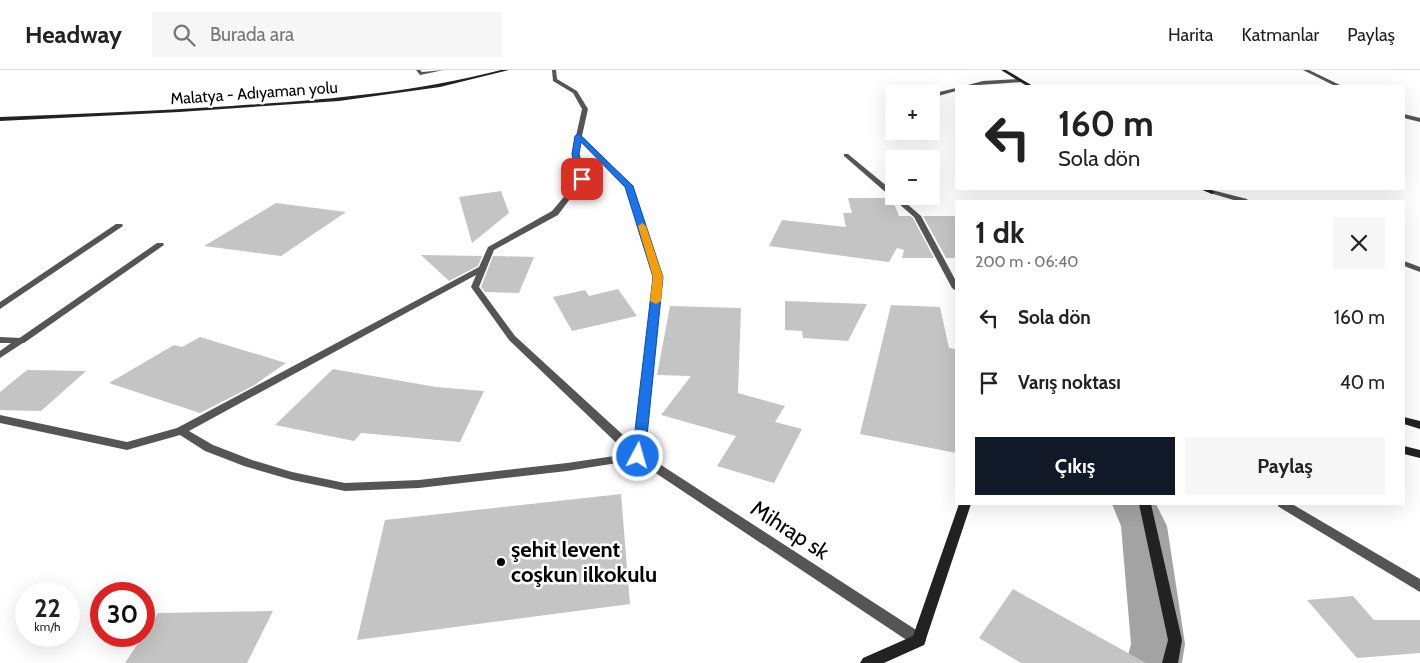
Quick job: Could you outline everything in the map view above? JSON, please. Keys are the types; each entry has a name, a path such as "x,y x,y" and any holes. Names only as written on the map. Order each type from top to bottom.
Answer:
{"main road":[{"name":"Malatya - Adıyaman yolu","path":"0,119 116,115 305,103 428,89 507,70"},
{"path":"1003,70 1028,85"},
{"path":"1206,190 1212,192"},
{"path":"1405,421 1420,425"},
{"path":"1405,450 1420,454"},
{"path":"868,663 918,640 965,505"},
{"path":"1145,505 1174,640 1170,663"}],"street":[{"path":"418,70 420,74 442,70"},
{"path":"0,420 127,446 181,431 483,268 491,249 555,213 582,179 575,154 585,109 574,92 555,80 554,70"},
{"path":"1305,70 1337,85"},
{"path":"972,85 1020,81"},
{"path":"940,93 955,89"},
{"path":"1405,116 1420,120"},
{"path":"181,431 209,448 248,463 292,476 345,487 419,484 567,467 638,456 658,277 629,186 579,136"},
{"path":"846,155 885,188"},
{"path":"1212,192 1240,200"},
{"path":"904,205 917,216 955,286"},
{"path":"0,306 119,226"},
{"path":"0,355 160,245"},
{"path":"1405,263 1420,270"},
{"name":"Mihrap sk","path":"483,268 475,287 512,338 638,456 918,640"},
{"path":"0,340 21,341"},
{"path":"1285,505 1415,584 1420,595"}],"building":[{"path":"501,191 509,213 472,243 459,197"},
{"path":"848,198 885,198 885,205 895,205 899,216 910,216 913,218 934,258 902,258 904,250 897,248 889,262 769,246 782,220 846,227 843,213 852,213"},
{"path":"276,203 346,212 281,256 204,246"},
{"path":"923,216 955,216 955,258 946,258"},
{"path":"421,255 482,256 478,266 449,281"},
{"path":"493,256 534,257 519,293 485,292 481,287"},
{"path":"618,289 637,316 572,331 553,297 585,290 589,296"},
{"path":"785,301 867,304 848,341 803,338 802,331 785,330"},
{"path":"891,305 940,307 949,348 955,349 955,453 860,434"},
{"path":"670,306 741,308 738,393 785,406 775,422 802,429 774,483 717,466 736,436 661,415 691,376 657,375"},
{"path":"200,337 286,363 253,386 200,413 109,383 174,345 182,347"},
{"path":"333,369 436,387 484,391 460,442 361,433 354,441 275,425"},
{"path":"27,370 86,371 41,411 0,410 0,392"},
{"name":"şehit levent coşkun ilkokulu","path":"621,494 630,604 357,640 385,520"},
{"path":"1013,589 1146,663 1021,663 979,638"},
{"path":"1353,596 1374,620 1420,620 1420,653 1357,658 1307,600"},
{"path":"273,611 247,663 125,663 136,647 155,647 155,618 158,613"}],"waterway":[{"path":"1134,505 1144,526 1158,644 1154,663"}],"slow traffic":[{"path":"642,226 658,277 656,301"}],"place":[{"name":"şehit levent coşkun ilkokulu","path":"501,562"}],"route":[{"path":"582,179 575,154 579,136 629,186 658,277 638,456"}]}
